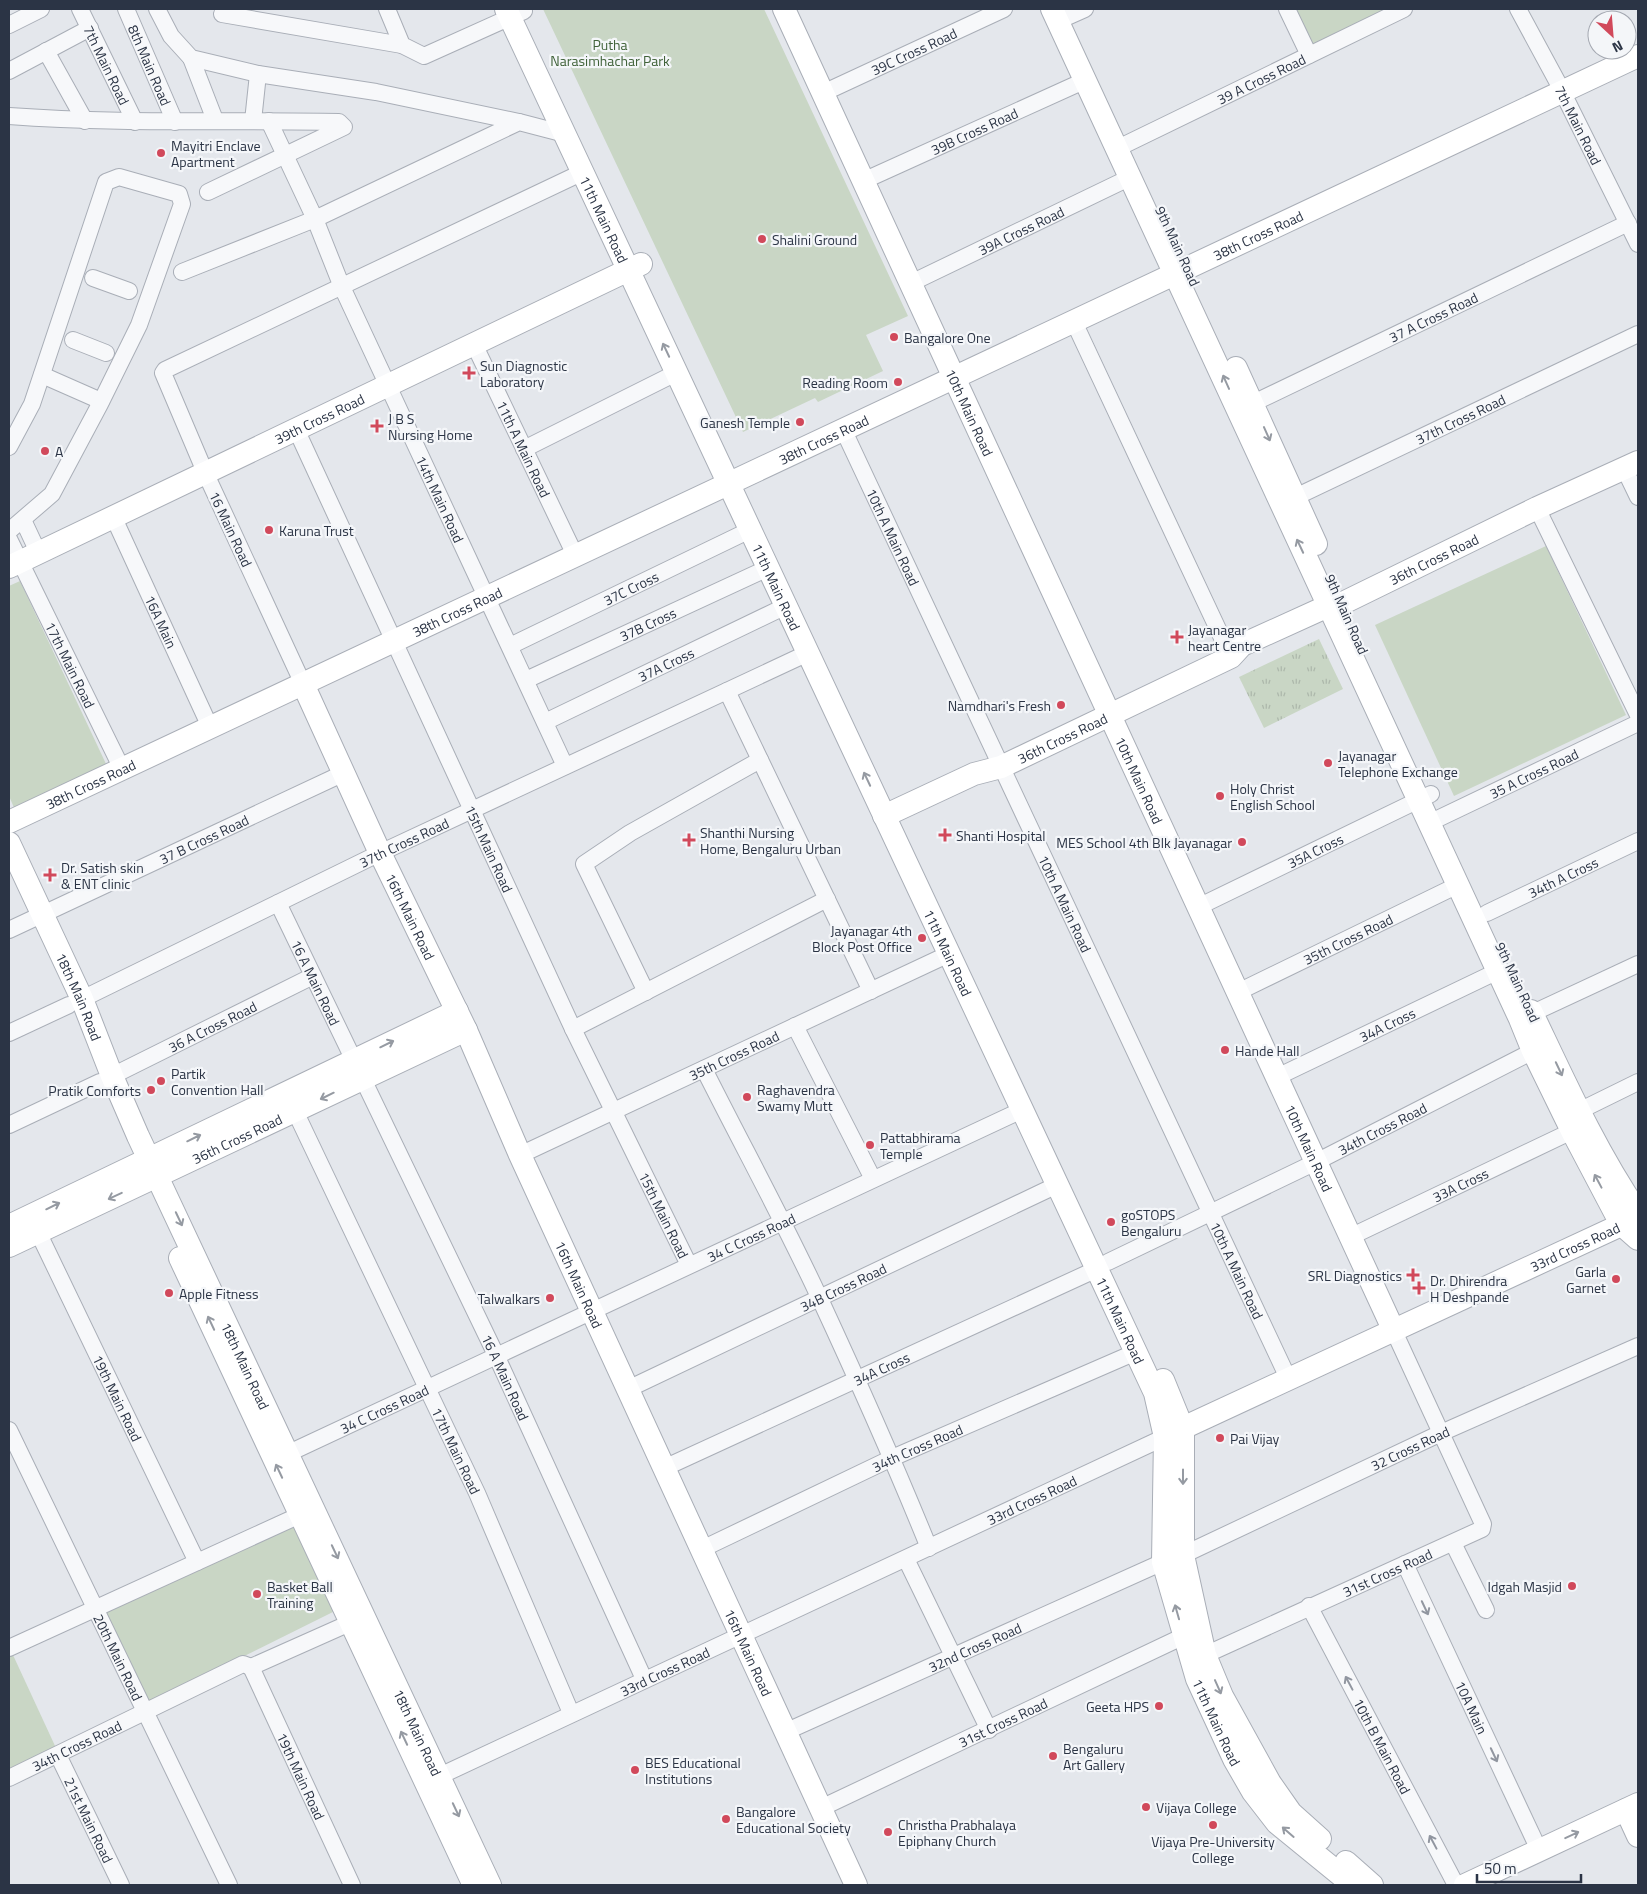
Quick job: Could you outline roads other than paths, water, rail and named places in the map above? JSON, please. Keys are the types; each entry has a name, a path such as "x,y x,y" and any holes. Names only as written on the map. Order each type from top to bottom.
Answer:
{"main road":[{"name":"10th Main Road","path":"784,9 1393,1329"},
{"name":"11th Main Road","path":"516,12 565,134 583,172 635,267 676,373 735,480 750,530 808,653 894,818 949,954 1057,1185 1103,1266 1167,1389 1174,1433 1173,1558 1184,1636 1197,1679 1206,1700 1234,1759 1253,1792 1277,1823 1353,1885"},
{"name":"11th Main Road","path":"516,12 1103,1266 1136,1352 1174,1433"},
{"name":"9th Main Road","path":"1067,12 1086,80 1124,145 1131,177 1182,271"},
{"name":"9th Main Road","path":"1067,12 1124,145 1424,797 1486,913 1540,1048 1575,1121 1633,1218 1638,1239"},
{"name":"38th Cross Road","path":"9,822 1638,56"},
{"name":"39th Cross Road","path":"22,560 635,267"},
{"name":"36th Cross Road","path":"894,818 978,785 1001,767 1231,657 1242,645 1338,609 1540,514 1634,476"},
{"name":"16th Main Road","path":"303,684 380,853 462,1021 520,1155 856,1885"},
{"name":"9th Main Road","path":"1436,820 1458,885 1498,971 1526,1016"},
{"name":"18th Main Road","path":"9,842 36,917 75,1002 106,1079 300,1515 358,1620"},
{"name":"18th Main Road","path":"9,871 36,917"},
{"name":"36th Cross Road","path":"9,1246 38,1232 148,1170 462,1021"},
{"name":"36th Cross Road","path":"9,1226 295,1111 358,1069"},
{"name":"18th Main Road","path":"148,1170 289,1453 358,1620 432,1779 474,1885"},
{"name":"33rd Cross Road","path":"1174,1433 1633,1218"},
{"name":"11th Main Road","path":"1173,1558 1205,1655 1236,1724 1270,1783 1291,1813 1372,1885"},
{"name":"18th Main Road","path":"432,1779 490,1885"},
{"path":"1465,1885 1632,1807 1638,1836"}],"street":[{"path":"9,25 40,9"},
{"name":"7th Main Road","path":"80,9 135,122"},
{"name":"8th Main Road","path":"126,9 175,122"},
{"path":"158,9 171,36 191,58 215,120"},
{"path":"387,9 402,44"},
{"name":"39C Cross Road","path":"823,92 1004,9"},
{"path":"1287,9 1309,55"},
{"name":"39 A Cross Road","path":"1124,145 1404,9"},
{"name":"7th Main Road","path":"1518,9 1563,92 1638,244"},
{"path":"222,14 402,44 424,56 516,12"},
{"path":"9,71 90,28"},
{"path":"46,52 85,121"},
{"path":"191,58 258,74 376,92 519,122 565,134"},
{"path":"258,74 261,121"},
{"name":"39B Cross Road","path":"863,181 1086,80"},
{"path":"9,116 85,121 175,122 215,120 339,122 343,125 344,128 208,192"},
{"name":"14th Main Road","path":"261,121 286,156 315,219 342,287 488,596 565,766"},
{"path":"182,272 315,219 519,122"},
{"path":"342,287 583,172"},
{"path":"9,446 32,404 106,182 119,177 180,194 182,204 139,325 101,401 52,494 9,531"},
{"name":"39A Cross Road","path":"911,283 1131,177"},
{"name":"37 A Cross Road","path":"1245,406 1628,222"},
{"path":"94,278 129,291"},
{"name":"16 Main Road","path":"303,684 205,472 163,374 166,370 342,287"},
{"path":"1074,322 1231,657"},
{"name":"37th Cross Road","path":"1288,501 1638,334"},
{"path":"73,340 106,353"},
{"name":"11th A Main Road","path":"474,344 575,555"},
{"path":"524,449 676,373"},
{"path":"42,375 101,401"},
{"name":"15th Main Road","path":"296,429 573,1029 689,1265"},
{"name":"10th A Main Road","path":"843,429 1288,1378"},
{"path":"1540,514 1638,716"},
{"name":"16A Main","path":"113,516 210,727"},
{"path":"22,560 23,520"},
{"name":"37C Cross","path":"510,646 750,530"},
{"path":"9,539 22,560"},
{"name":"17th Main Road","path":"22,560 122,769"},
{"name":"37B Cross","path":"526,680 768,568"},
{"name":"37A Cross","path":"545,722 786,606"},
{"name":"37th Cross Road","path":"9,1033 380,853 808,653"},
{"path":"727,691 871,991"},
{"name":"35 A Cross Road","path":"1436,820 1638,723"},
{"path":"646,992 584,864 630,833 760,760"},
{"name":"37 B Cross Road","path":"9,930 344,773"},
{"name":"35A Cross","path":"1198,907 1424,797"},
{"name":"34th A Cross","path":"1486,913 1638,841"},
{"name":"35th Cross Road","path":"1238,992 1458,885"},
{"path":"573,1029 827,899"},
{"name":"16 A Main Road","path":"278,903 496,1355 644,1679"},
{"name":"35th Cross Road","path":"520,1155 949,954"},
{"path":"1526,1016 1638,964"},
{"name":"34A Cross","path":"1277,1077 1498,971"},
{"name":"36 A Cross Road","path":"9,1125 313,976"},
{"path":"795,1026 873,1180"},
{"name":"34th Cross Road","path":"1103,1266 1316,1162 1540,1048"},
{"path":"704,1069 820,1298 854,1379 892,1458 929,1548"},
{"name":"33A Cross","path":"1350,1237 1575,1121 1638,1082"},
{"name":"34 C Cross Road","path":"289,1453 1022,1110"},
{"name":"17th Main Road","path":"295,1111 477,1494 571,1713"},
{"name":"34B Cross Road","path":"628,1389 1057,1185"},
{"name":"19th Main Road","path":"38,1232 197,1562"},
{"name":"34A Cross","path":"664,1468 1103,1266"},
{"name":"10th Main Road","path":"1393,1329 1483,1524"},
{"name":"32 Cross Road","path":"1173,1558 1441,1433 1638,1346"},
{"name":"34th Cross Road","path":"702,1549 892,1458 1136,1352"},
{"name":"20th Main Road","path":"9,1430 229,1885"},
{"name":"33rd Cross Road","path":"432,1779 1174,1433"},
{"path":"10,1645 300,1515"},
{"name":"31st Cross Road","path":"1205,1655 1309,1606 1480,1531 1483,1524"},
{"path":"1453,1542 1486,1610"},
{"path":"906,1558 989,1730"},
{"name":"32nd Cross Road","path":"785,1732 1173,1558"},
{"name":"10A Main","path":"1405,1564 1539,1850"},
{"name":"10th B Main Road","path":"1309,1606 1456,1885"},
{"name":"34th Cross Road","path":"9,1778 243,1664 252,1667 358,1620"},
{"name":"31st Cross Road","path":"821,1808 1184,1636"},
{"name":"19th Main Road","path":"252,1667 352,1885"},
{"name":"21st Main Road","path":"58,1754 121,1885"}],"place":[{"name":"Mayitri Enclave Apartment","path":"161,153"},
{"name":"Shalini Ground","path":"762,239"},
{"name":"Bangalore One","path":"894,337"},
{"name":"Sun Diagnostic Laboratory","path":"469,373"},
{"name":"Reading Room","path":"898,382"},
{"name":"Ganesh Temple","path":"800,422"},
{"name":"J B S Nursing Home","path":"377,426"},
{"name":"A","path":"45,451"},
{"name":"Karuna Trust","path":"269,530"},
{"name":"Jayanagar heart Centre","path":"1177,637"},
{"name":"Namdhari's Fresh","path":"1061,705"},
{"name":"Jayanagar Telephone Exchange","path":"1328,763"},
{"name":"Holy Christ English School","path":"1220,796"},
{"name":"Shanti Hospital","path":"945,835"},
{"name":"Shanthi Nursing Home, Bengaluru Urban","path":"689,840"},
{"name":"MES School 4th Blk Jayanagar","path":"1242,842"},
{"name":"Dr. Satish skin & ENT clinic","path":"50,875"},
{"name":"Jayanagar 4th Block Post Office","path":"922,938"},
{"name":"Hande Hall","path":"1225,1050"},
{"name":"Partik Convention Hall","path":"161,1081"},
{"name":"Pratik Comforts","path":"151,1090"},
{"name":"Raghavendra Swamy Mutt","path":"747,1097"},
{"name":"Pattabhirama Temple","path":"870,1145"},
{"name":"goSTOPS Bengaluru","path":"1111,1222"},
{"name":"SRL Diagnostics","path":"1413,1275"},
{"name":"Garla Garnet","path":"1616,1279"},
{"name":"Dr. Dhirendra H Deshpande","path":"1419,1288"},
{"name":"Apple Fitness","path":"169,1293"},
{"name":"Talwalkars","path":"550,1298"},
{"name":"Pai Vijay","path":"1220,1438"},
{"name":"Idgah Masjid","path":"1572,1586"},
{"name":"Basket Ball Training","path":"257,1594"},
{"name":"Geeta HPS","path":"1159,1706"},
{"name":"Bengaluru Art Gallery","path":"1053,1756"},
{"name":"BES Educational Institutions","path":"635,1770"},
{"name":"Vijaya College","path":"1146,1807"},
{"name":"Bangalore Educational Society","path":"726,1819"},
{"name":"Vijaya Pre-University College","path":"1213,1825"},
{"name":"Christha Prabhalaya Epiphany Church","path":"888,1832"}],"park label":[{"name":"Putha Narasimhachar Park","path":"610,52"}]}
